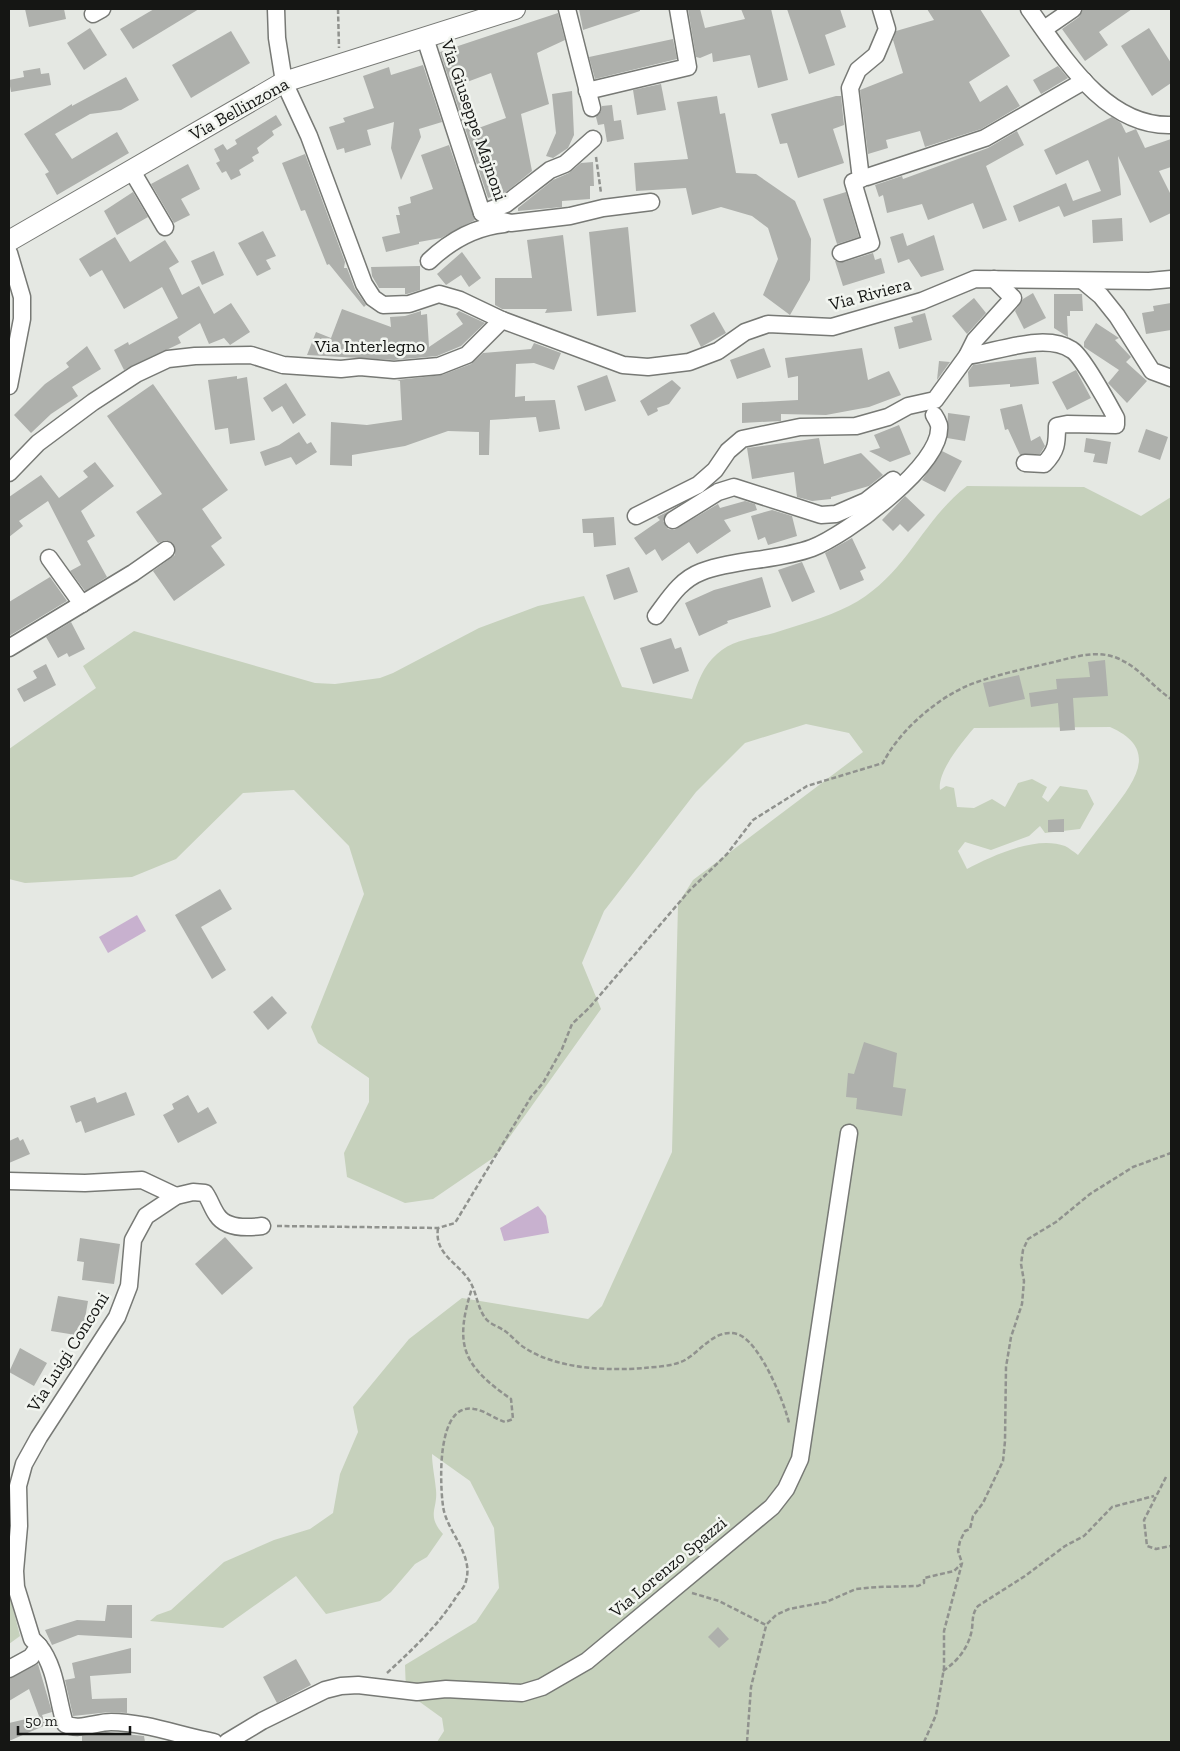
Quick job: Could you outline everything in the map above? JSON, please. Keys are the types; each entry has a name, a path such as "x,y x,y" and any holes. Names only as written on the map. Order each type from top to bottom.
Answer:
{"main road":[{"name":"Via Bellinzona","path":"9,241 284,82 515,9"}],"street":[{"path":"276,9 277,38 284,82 309,136 358,271 373,298 383,305 391,306 409,304 438,294 460,300 502,320"},
{"path":"567,9 592,108"},
{"path":"588,91 688,67 678,9"},
{"path":"841,253 871,243 854,182 861,179 850,88 858,70 876,55 887,29 881,9"},
{"path":"1029,9 1084,81 1112,107 1140,120 1171,125"},
{"path":"1044,29 1073,9"},
{"name":"Via Giuseppe Majnoni","path":"425,38 482,213 490,218 511,223 570,216 603,208 651,202"},
{"path":"867,177 985,138 1084,81"},
{"path":"482,213 506,204 550,170 565,164 593,140"},
{"path":"132,171 165,226"},
{"path":"428,261 458,240 483,226 511,223"},
{"path":"9,253 22,297 22,319 9,386"},
{"name":"Via Riviera","path":"502,320 623,365 648,367 689,362 718,351 746,332 768,324 832,327 922,302 950,292 975,279 1084,281 1171,279"},
{"path":"673,520 718,492 734,487 821,515 836,514 866,501 916,458 927,441 934,408 975,340 1013,298 994,279"},
{"path":"1084,281 1101,296 1117,316 1152,371 1171,378"},
{"name":"Via Interlegno","path":"9,473 38,443 85,408 136,374 168,359 195,356 251,356 283,365 341,369 360,367 394,370 439,366 467,355 502,320"},
{"path":"967,356 1030,343 1058,344 1074,351 1116,418 1116,425 1078,423 1057,426 1056,450 1051,457 1044,464 1025,463"},
{"path":"636,516 698,486 715,470 728,451 742,439 800,426 856,426 888,417 908,406 934,408"},
{"path":"656,616 677,588 701,572 784,556 813,548 849,529 884,502 923,463 935,443 939,426 934,408"},
{"path":"9,648 166,550"},
{"path":"50,558 82,604"},
{"name":"Via Lorenzo Spazzi","path":"227,1742 262,1721 325,1690 350,1685 417,1692 446,1689 522,1693 542,1687 587,1661 772,1507 786,1490 800,1459 849,1133"},
{"path":"9,1181 85,1183 142,1180 176,1196 193,1192 205,1193 214,1205 217,1215 224,1221 248,1228 262,1226"},
{"name":"Via Luigi Conconi","path":"39,1646 32,1638 16,1587 18,1486 24,1464 39,1437 117,1317 127,1296 133,1240 146,1216 176,1196"},
{"path":"9,1669 31,1658 39,1646 48,1658 59,1707 65,1724 71,1727 110,1722 127,1723 214,1742"}],"path":[{"path":"338,9 339,64"},
{"path":"262,1226 438,1228 455,1223 531,1097 543,1083 562,1049 572,1024 589,1008 689,891 726,854 753,820 807,786 883,763 889,750 920,718 968,686 1029,668 1093,653 1116,658 1139,670 1171,699"},
{"path":"924,1742 936,1714 943,1672 944,1631 962,1563 958,1551 960,1541 966,1531 970,1529 973,1516 983,1503 1003,1461 1006,1366 1011,1337 1022,1304 1024,1281 1021,1264 1023,1250 1028,1239 1056,1222 1090,1194 1133,1167 1171,1153"},
{"path":"438,1228 436,1238 440,1250 469,1280 486,1319 526,1349 553,1360 576,1365 627,1368 683,1361 722,1333 737,1334 750,1342 762,1357 768,1374 781,1394 789,1424 796,1427 805,1422"},
{"path":"373,1687 446,1614 466,1581 466,1560 446,1520 443,1506 443,1439 449,1422 460,1412 473,1408 506,1422 513,1419 511,1399 484,1380 471,1362 463,1339 464,1314 472,1288"},
{"path":"1166,1477 1154,1496 1144,1520 1147,1546 1156,1549 1171,1546"},
{"path":"943,1672 955,1662 968,1643 973,1612 978,1606 1025,1576 1065,1546 1084,1536 1112,1507 1154,1496"},
{"path":"747,1742 751,1687 766,1626 776,1615 789,1609 826,1602 856,1590 918,1586 924,1583 924,1578 954,1571 962,1563"},
{"path":"664,1598 680,1592 696,1594 719,1602 766,1626"}],"green space":[{"path":"967,486 1084,487 1141,516 1171,497 1171,1742 437,1742 444,1731 442,1718 406,1692 405,1665 476,1622 499,1588 494,1528 470,1481 432,1454 436,1490 434,1517 443,1534 427,1557 415,1564 391,1592 380,1601 326,1614 296,1576 223,1628 150,1621 157,1615 171,1610 224,1562 274,1540 310,1529 333,1513 340,1474 358,1432 353,1407 409,1339 462,1298 588,1319 602,1306 672,1152 678,904 693,880 863,752 849,733 806,724 745,743 696,792 604,911 582,963 601,1009 496,1156 433,1199 405,1203 347,1177 344,1153 369,1102 369,1078 318,1043 311,1027 364,894 349,846 294,790 243,793 176,859 132,877 25,883 9,879 9,749 96,688 83,666 134,631 315,683 335,684 380,678 479,628 538,606 584,596 622,687 692,699 705,669 723,649 752,638 774,633 831,614 869,594 899,565 937,515","holes":["1110,727 1135,745 1139,755 1134,777 1128,789 1078,855 1065,846 1041,843 1014,848 967,869 958,851 965,842 991,850 1029,836 1040,826 1045,833 1080,829 1094,804 1087,790 1060,786 1048,802 1042,797 1047,787 1032,779 1018,783 1005,807 992,799 974,808 957,807 954,788 946,786 940,790 940,783 946,766 974,728"]},
{"path":"9,1593 20,1636 9,1644"}],"shaded area":[{"path":"137,915 146,931 108,953 99,937"},
{"path":"538,1206 546,1216 549,1233 504,1241 500,1228"}],"building":[{"path":"25,9 64,9 66,19 29,27"},
{"path":"154,9 199,9 133,49 120,29"},
{"path":"579,9 640,9 640,11 583,30"},
{"path":"688,9 700,9 705,28 745,19 741,9 771,9 788,80 758,88 750,55 713,62 712,53 700,58 696,57"},
{"path":"787,9 840,9 846,27 825,35 835,65 809,74"},
{"path":"927,9 980,9 1010,56 969,82 980,102 1007,85 1020,106 981,129 925,147 920,131 886,140 888,148 868,154 860,90 903,73 893,40 896,31 934,20"},
{"path":"1083,9 1132,9 1099,32 1108,45 1085,61 1062,29 1079,17"},
{"path":"558,13 565,40 537,53 549,104 521,114 532,171 506,192 488,198 440,52","holes":["491,73 506,118 473,130 459,85"]},
{"path":"90,28 107,55 84,70 67,43"},
{"path":"1149,28 1171,63 1171,83 1152,96 1121,46"},
{"path":"231,31 250,63 191,98 172,65"},
{"path":"673,39 677,59 595,79 589,57"},
{"path":"423,65 442,122 419,129 421,137 401,180 391,148 394,122 367,130 371,145 345,153 344,148 337,150 329,127 345,122 343,118 374,108 363,76 389,67 391,75"},
{"path":"1058,66 1068,78 1041,94 1033,80"},
{"path":"40,68 41,74 49,73 51,85 11,92 9,80 24,77 23,71"},
{"path":"126,77 139,100 121,110 90,114 55,134 72,159 117,132 129,153 57,195 45,174 49,172 24,134 72,104 72,106"},
{"path":"661,84 666,110 637,115 633,90"},
{"path":"572,91 574,135 568,148 553,158 546,156 556,133 552,94"},
{"path":"717,96 720,114 725,113 736,173 756,174 795,201 811,239 810,280 790,315 763,295 778,259 768,228 752,216 721,207 692,215 686,188 636,191 634,163 688,159 677,102"},
{"path":"841,96 844,125 833,129 844,163 798,178 787,143 780,144 771,114"},
{"path":"612,105 614,121 621,120 624,139 607,142 604,124 598,125 596,117 601,111 602,106"},
{"path":"276,115 282,125 272,131 274,135 257,148 259,153 252,157 254,161 239,170 241,175 231,180 226,171 222,173 216,163 220,161 214,149 223,144 227,150 237,144 235,140"},
{"path":"1112,117 1121,123 1126,133 1136,129 1145,148 1171,139 1171,167 1159,171 1171,195 1171,213 1150,223 1118,156 1121,195 1064,217 1059,206 1019,222 1013,206 1066,183 1073,201 1101,191 1088,160 1056,175 1044,150"},
{"path":"1017,131 1024,145 986,166 1007,220 983,229 973,203 928,220 922,204 887,213 883,195 879,197 875,185 902,176 903,179 988,148"},
{"path":"449,145 475,220 441,238 419,242 419,244 386,252 382,237 400,233 396,215 400,215 398,207 411,203 410,197 433,189 421,155"},
{"path":"305,154 345,262 344,268 347,268 355,289 366,305 364,307 329,264 327,265 305,210 301,211 282,163"},
{"path":"593,162 594,186 590,186 590,199 562,201 562,207 518,211 518,208 553,180 569,173 581,163"},
{"path":"188,164 200,189 181,199 190,215 174,223 151,184"},
{"path":"133,192 148,217 117,235 104,211"},
{"path":"846,192 859,237 837,244 823,199"},
{"path":"1122,218 1123,241 1093,243 1092,220"},
{"path":"628,227 636,312 597,316 589,232"},
{"path":"263,231 276,256 266,260 271,269 257,276 238,243"},
{"path":"903,233 907,246 934,235 944,270 921,277 909,259 898,263 890,237"},
{"path":"563,235 572,311 545,313 547,309 502,309 495,305 495,278 532,278 527,240"},
{"path":"115,237 130,262 165,240 179,262 169,268 182,295 199,286 214,314 231,303 250,332 230,345 224,338 209,344 200,323 178,337 181,343 124,370 114,350 128,342 129,345 178,318 162,287 124,309 102,270 90,277 79,259"},
{"path":"214,251 224,275 202,285 191,261"},
{"path":"462,252 481,278 469,287 461,275 446,285 437,274"},
{"path":"873,253 875,260 881,258 885,273 843,286 835,261 844,262"},
{"path":"420,266 420,290 407,294 405,294 405,288 379,288 372,276 371,267"},
{"path":"1033,293 1046,318 1024,329 1015,311 1023,299"},
{"path":"1054,294 1082,294 1083,311 1070,311 1070,316 1067,316 1068,337 1054,328"},
{"path":"974,298 986,313 967,334 952,316"},
{"path":"1171,303 1171,330 1146,334 1142,313 1154,311 1153,306"},
{"path":"342,309 391,327 390,317 405,316 421,311 421,315 427,314 429,347 463,324 456,314 459,311 485,323 461,346 437,356 394,360 307,355 316,332 331,338"},
{"path":"714,312 726,333 701,347 690,325"},
{"path":"925,313 932,340 899,349 894,327 913,322 911,317"},
{"path":"1096,323 1119,338 1115,340 1131,357 1126,362 1147,381 1127,403 1108,383 1119,370 1084,347 1084,342"},
{"path":"534,343 561,353 554,370 534,363 516,364 515,397 525,396 525,401 555,400 560,429 539,432 536,417 490,420 489,455 479,455 479,432 448,431 405,446 352,455 352,466 330,465 331,422 367,425 402,420 400,381 397,380 442,375 471,364 483,353 531,349"},
{"path":"87,346 101,369 72,387 78,396 51,414 31,433 14,415 45,384 69,367 66,363"},
{"path":"764,348 771,367 737,379 730,360"},
{"path":"862,348 868,380 889,371 901,395 869,407 826,415 781,414 781,421 742,423 742,403 798,400 798,376 788,378 785,358"},
{"path":"1036,357 1039,384 1010,387 1010,384 969,387 968,372 973,365"},
{"path":"939,361 950,362 937,380"},
{"path":"1076,370 1091,398 1067,410 1052,382"},
{"path":"607,375 616,401 585,411 577,386"},
{"path":"237,376 237,379 247,377 255,440 230,444 228,428 215,430 208,380"},
{"path":"672,380 681,388 669,404 657,408 658,411 648,416 640,401"},
{"path":"286,383 306,415 293,424 282,406 272,412 263,398"},
{"path":"153,384 228,490 202,509 222,538 211,546 225,565 174,601 153,571 175,555 174,545 166,540 158,543 136,512 162,494 107,416"},
{"path":"1022,404 1031,441 1040,436 1045,446 1040,454 1020,455 1008,429 1005,430 1000,409"},
{"path":"948,413 970,416 965,441 947,438"},
{"path":"899,425 911,454 890,462 869,451 880,448 874,435"},
{"path":"1146,429 1168,437 1160,460 1138,452"},
{"path":"299,432 307,444 311,442 317,452 296,465 291,457 265,466 260,452 279,445"},
{"path":"819,438 824,464 861,453 883,475 869,486 831,497 831,499 812,501 797,497 794,472 752,479 747,448"},
{"path":"1086,438 1111,442 1107,464 1093,462 1095,454 1084,452"},
{"path":"942,451 962,461 945,492 922,480"},
{"path":"95,462 114,486 81,511 95,536 87,541 107,577 85,591 70,571 81,565 48,501 19,521 23,526 9,537 9,497 41,475 59,498 88,477 83,471"},
{"path":"905,496 925,515 908,532 900,524 893,531 882,520"},
{"path":"745,501 755,504 757,510 724,520 731,531 697,554 689,542 662,561 655,549 646,555 634,538 660,520 657,517 669,511 663,521 668,529 674,530 718,504 720,508"},
{"path":"772,510 792,516 797,536 768,545 765,537 758,540 751,516"},
{"path":"614,517 616,545 594,547 593,533 583,533 582,519"},
{"path":"852,538 866,568 860,571 864,580 840,590 825,553"},
{"path":"802,562 815,592 792,602 778,570"},
{"path":"629,567 638,592 614,600 606,575"},
{"path":"50,577 67,601 9,636 9,602"},
{"path":"762,577 771,607 727,621 728,623 699,636 685,603 714,590"},
{"path":"71,622 85,649 69,657 67,653 58,658 46,637"},
{"path":"671,638 675,649 681,647 689,671 653,684 640,648"},
{"path":"1105,660 1108,696 1073,698 1075,730 1060,731 1058,703 1031,707 1029,693 1057,689 1056,679 1090,677 1088,662"},
{"path":"46,664 56,685 24,702 17,689 37,678 33,671"},
{"path":"1019,675 1025,699 989,707 983,683"},
{"path":"1064,819 1064,832 1048,832 1048,820"},
{"path":"220,889 232,909 201,927 226,970 212,979 175,915"},
{"path":"272,996 287,1013 268,1030 253,1012"},
{"path":"864,1042 897,1053 893,1087 906,1089 902,1116 856,1109 857,1098 846,1097 848,1073 854,1074"},
{"path":"126,1092 135,1115 85,1133 81,1121 76,1123 70,1106 95,1097 97,1103"},
{"path":"188,1095 198,1113 208,1107 217,1123 178,1143 163,1115 174,1109 172,1104"},
{"path":"18,1137 20,1141 23,1139 30,1154 9,1163 9,1141"},
{"path":"225,1237 253,1268 222,1295 195,1264"},
{"path":"80,1238 120,1244 114,1284 82,1280 84,1262 77,1261"},
{"path":"58,1296 88,1301 82,1336 51,1331"},
{"path":"20,1348 47,1363 34,1386 9,1372"},
{"path":"107,1605 132,1605 132,1638 78,1635 52,1645 45,1630 77,1620 105,1621"},
{"path":"718,1627 729,1639 719,1648 708,1637"},
{"path":"131,1648 131,1673 90,1676 92,1699 127,1698 127,1713 110,1712 73,1716 65,1680 75,1678 72,1663"},
{"path":"296,1659 311,1685 277,1703 263,1677"},
{"path":"38,1664 52,1712 42,1715 46,1725 9,1741 9,1723 39,1716 29,1689 9,1701 9,1679"},
{"path":"106,1732 144,1736 145,1742 82,1742 82,1736"}]}
